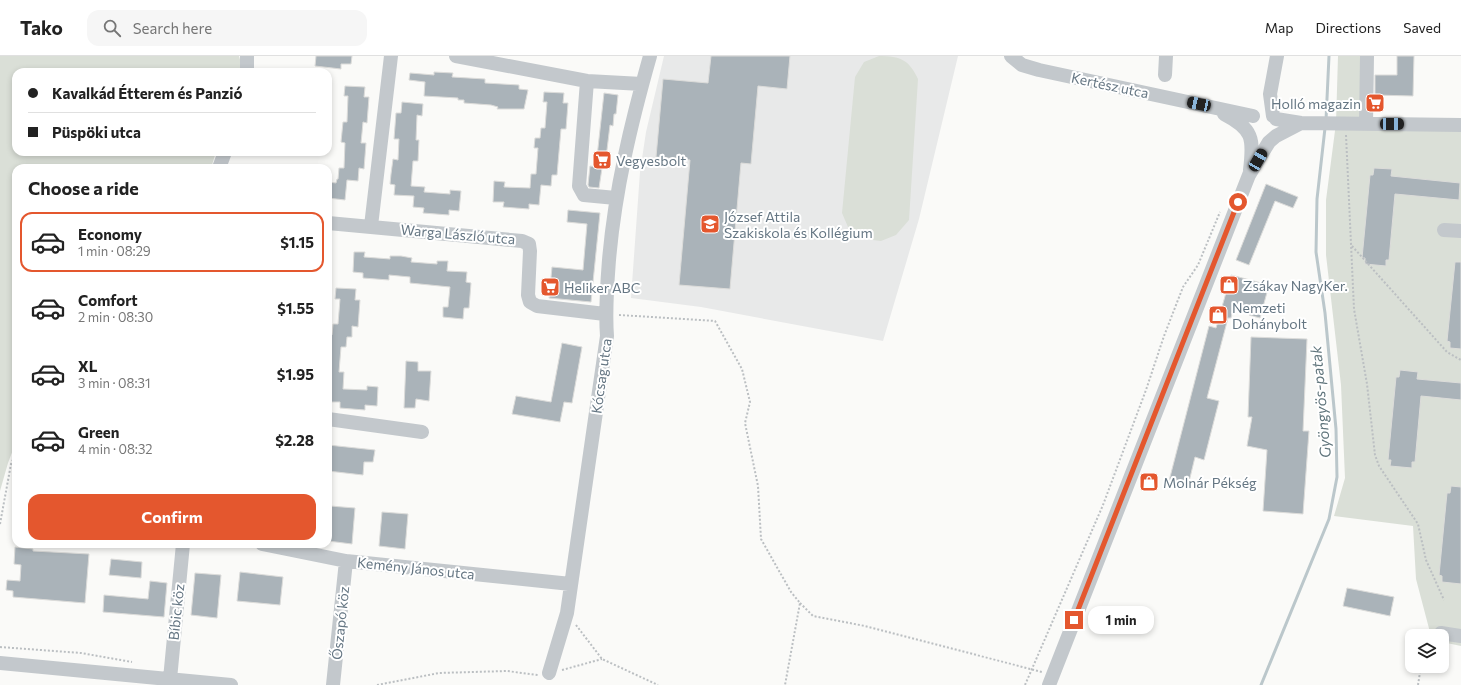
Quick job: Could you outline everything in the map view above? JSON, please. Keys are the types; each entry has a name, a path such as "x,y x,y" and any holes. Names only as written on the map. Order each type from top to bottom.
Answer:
{"street":[{"path":"247,56 247,68"},
{"path":"370,226 391,56"},
{"path":"456,56 485,59 587,81 642,84"},
{"name":"Kócsag utca","path":"549,673 567,613 607,336 605,314 616,198 627,141 650,56"},
{"name":"Kertész utca","path":"1011,56 1022,65 1039,70 1213,108"},
{"path":"1165,74 1166,56"},
{"path":"1265,116 1277,56"},
{"path":"1366,124 1367,56"},
{"path":"587,81 579,186 584,194 616,198"},
{"path":"1213,108 1300,123 1461,124"},
{"path":"1213,108 1236,120 1257,142 1273,139 1300,123"},
{"path":"1249,175 1252,146 1248,122 1265,116"},
{"path":"1051,680 1249,175 1273,139 1278,127 1265,116"},
{"name":"Warga László utca","path":"332,223 522,240 529,244 530,251 528,295 530,302 537,306 605,314"},
{"path":"1444,230 1461,232"},
{"path":"332,420 422,432"},
{"name":"Bíbic köz","path":"170,679 183,548"},
{"name":"Kemény János utca","path":"282,548 346,561 571,584"},
{"name":"Őszapó köz","path":"333,685 346,561"},
{"path":"1449,634 1461,636"},
{"path":"2,666 231,685"}],"path":[{"path":"1341,124 1351,245 1354,309 1367,384 1375,455 1379,466 1418,524 1426,560 1444,600"},
{"path":"1025,685 1033,670 1103,505 1183,287 1198,265 1222,206"},
{"path":"1351,245 1447,352 1461,360"},
{"path":"605,314 714,321 742,369 750,402 745,423 758,486 761,539 791,592 813,616 865,626 1033,670 1051,680"},
{"path":"0,524 12,462"},
{"path":"785,685 800,603"},
{"path":"567,613 602,659 658,685"},
{"path":"0,647 81,653 133,662"},
{"path":"377,685 439,673 507,671 534,676 576,668 602,659"},
{"path":"1418,685 1421,673"}],"shaded area":[{"path":"0,56 239,56 242,68 12,68 12,156 215,156 212,164 12,164 12,452 0,491"},
{"path":"664,56 958,56 919,219 883,341 701,307 631,298 640,172 646,132"},
{"path":"879,56 899,58 903,60 908,63 918,79 909,220 896,235 881,241 864,239 848,227 842,213 855,77 864,62"},
{"path":"1338,56 1367,56 1366,124 1461,125 1461,646 1449,643 1449,629 1429,629 1416,579 1413,526 1334,516 1345,478 1341,385 1326,255 1326,200 1336,123"}],"building":[{"path":"316,56 352,56 351,64 341,64 341,69 315,66"},
{"name":"József Attila Szakiskola és Kollégium","path":"711,56 790,56 787,89 758,86 751,164 741,163 730,289 679,285 690,160 656,157 663,79 708,83"},
{"path":"1397,56 1414,56 1413,96 1375,95 1375,75 1397,75"},
{"path":"434,72 453,73 452,77 485,79 485,83 519,85 519,89 528,90 524,109 497,109 498,107 491,105 464,103 464,100 458,100 458,98 424,96 425,82 409,80 410,73 434,75"},
{"path":"345,86 365,87 364,97 369,97 367,123 363,122 361,143 366,143 364,169 359,168 358,181 347,180 345,200 332,198 332,182 336,183 338,179 339,168 344,168 345,143 341,142 343,122 347,122 348,96 344,96"},
{"path":"544,92 564,93 563,103 568,103 566,129 561,129 557,175 552,175 551,186 541,185 539,205 529,204 529,209 503,207 504,202 493,202 494,181 505,182 504,187 530,188 531,174 536,174 538,148 534,148 535,138 540,138 541,128 545,128 547,102 543,102"},
{"path":"604,93 618,95 613,126 610,125 606,158 597,157"},
{"path":"402,102 423,104 422,116 417,115 416,140 419,140 418,161 413,161 411,186 425,187 424,192 450,194 450,190 461,191 459,211 449,210 449,215 423,213 424,208 413,207 414,196 394,195 395,185 390,184 393,159 398,160 399,139 394,139 396,113 401,113"},
{"path":"590,166 602,168 599,188 589,187 588,185"},
{"path":"1374,168 1392,169 1391,176 1460,183 1459,200 1395,194 1389,260 1386,260 1386,266 1365,264 1365,258 1362,258 1370,175 1373,175"},
{"path":"1266,184 1298,197 1293,208 1275,201 1249,265 1236,260"},
{"path":"568,210 600,213 591,302 549,298 552,267 583,270 587,224 567,222"},
{"path":"354,252 365,252 364,257 390,259 390,256 401,256 412,258 411,262 437,264 437,261 448,261 447,271 467,272 466,282 471,283 469,308 464,308 463,319 443,317 443,307 448,307 450,287 410,283 410,277 389,275 389,280 363,278 363,273 353,272"},
{"path":"1455,262 1461,262 1461,349 1450,348 1450,342 1447,341"},
{"path":"1231,275 1269,285 1260,318 1249,315 1250,309 1234,305 1231,318 1228,318 1207,398 1219,401 1204,460 1195,457 1188,486 1169,481 1209,326 1216,328"},
{"path":"336,288 356,289 355,300 360,300 358,327 352,326 352,337 347,337 346,347 341,347 339,372 344,372 343,389 367,390 367,386 378,387 377,406 365,405 365,410 340,408 340,402 332,402 332,335 333,324 338,324 340,299 335,299"},
{"path":"1251,337 1307,339 1303,431 1309,431 1303,514 1263,511 1267,450 1247,446 1252,417 1248,417"},
{"path":"562,343 582,347 572,403 564,402 560,422 512,414 516,396 551,402"},
{"path":"406,361 418,362 418,371 431,371 429,401 416,399 415,408 404,408"},
{"path":"1400,370 1418,372 1417,379 1461,383 1461,400 1421,396 1415,462 1412,462 1412,468 1390,466 1391,460 1388,460 1396,377 1399,377"},
{"path":"332,445 375,450 373,462 364,462 363,475 332,471"},
{"path":"1451,486 1461,487 1461,584 1442,582 1442,576 1439,575 1447,493 1450,493"},
{"path":"332,506 355,508 352,544 332,542"},
{"path":"382,512 408,514 405,549 379,546"},
{"path":"15,548 33,549 33,551 89,554 85,603 13,597 13,591 6,590 7,580 20,581 21,565 14,564"},
{"path":"111,559 142,562 141,578 109,575"},
{"path":"240,572 283,577 280,605 237,601"},
{"path":"195,573 221,575 217,618 191,615"},
{"path":"150,581 167,583 164,617 103,612 104,595 148,599"},
{"path":"1347,588 1394,597 1390,616 1343,606"}],"waterway":[{"name":"Gyöngyös-patak","path":"1326,120 1329,56"},
{"name":"Gyöngyös-patak","path":"1261,685 1329,519 1337,477 1336,429 1325,313 1316,252 1317,199 1325,128"}],"place":[{"name":"Holló magazin","path":"1375,103"},
{"name":"Vegyesbolt","path":"602,160"},
{"name":"József Attila Szakiskola és Kollégium","path":"710,224"},
{"name":"Zsákay NagyKer.","path":"1229,285"},
{"name":"Heliker ABC","path":"550,287"},
{"name":"Nemzeti Dohánybolt","path":"1218,315"},
{"name":"Molnár Pékség","path":"1149,482"}],"route":[{"path":"1074,620 1238,202"}]}
